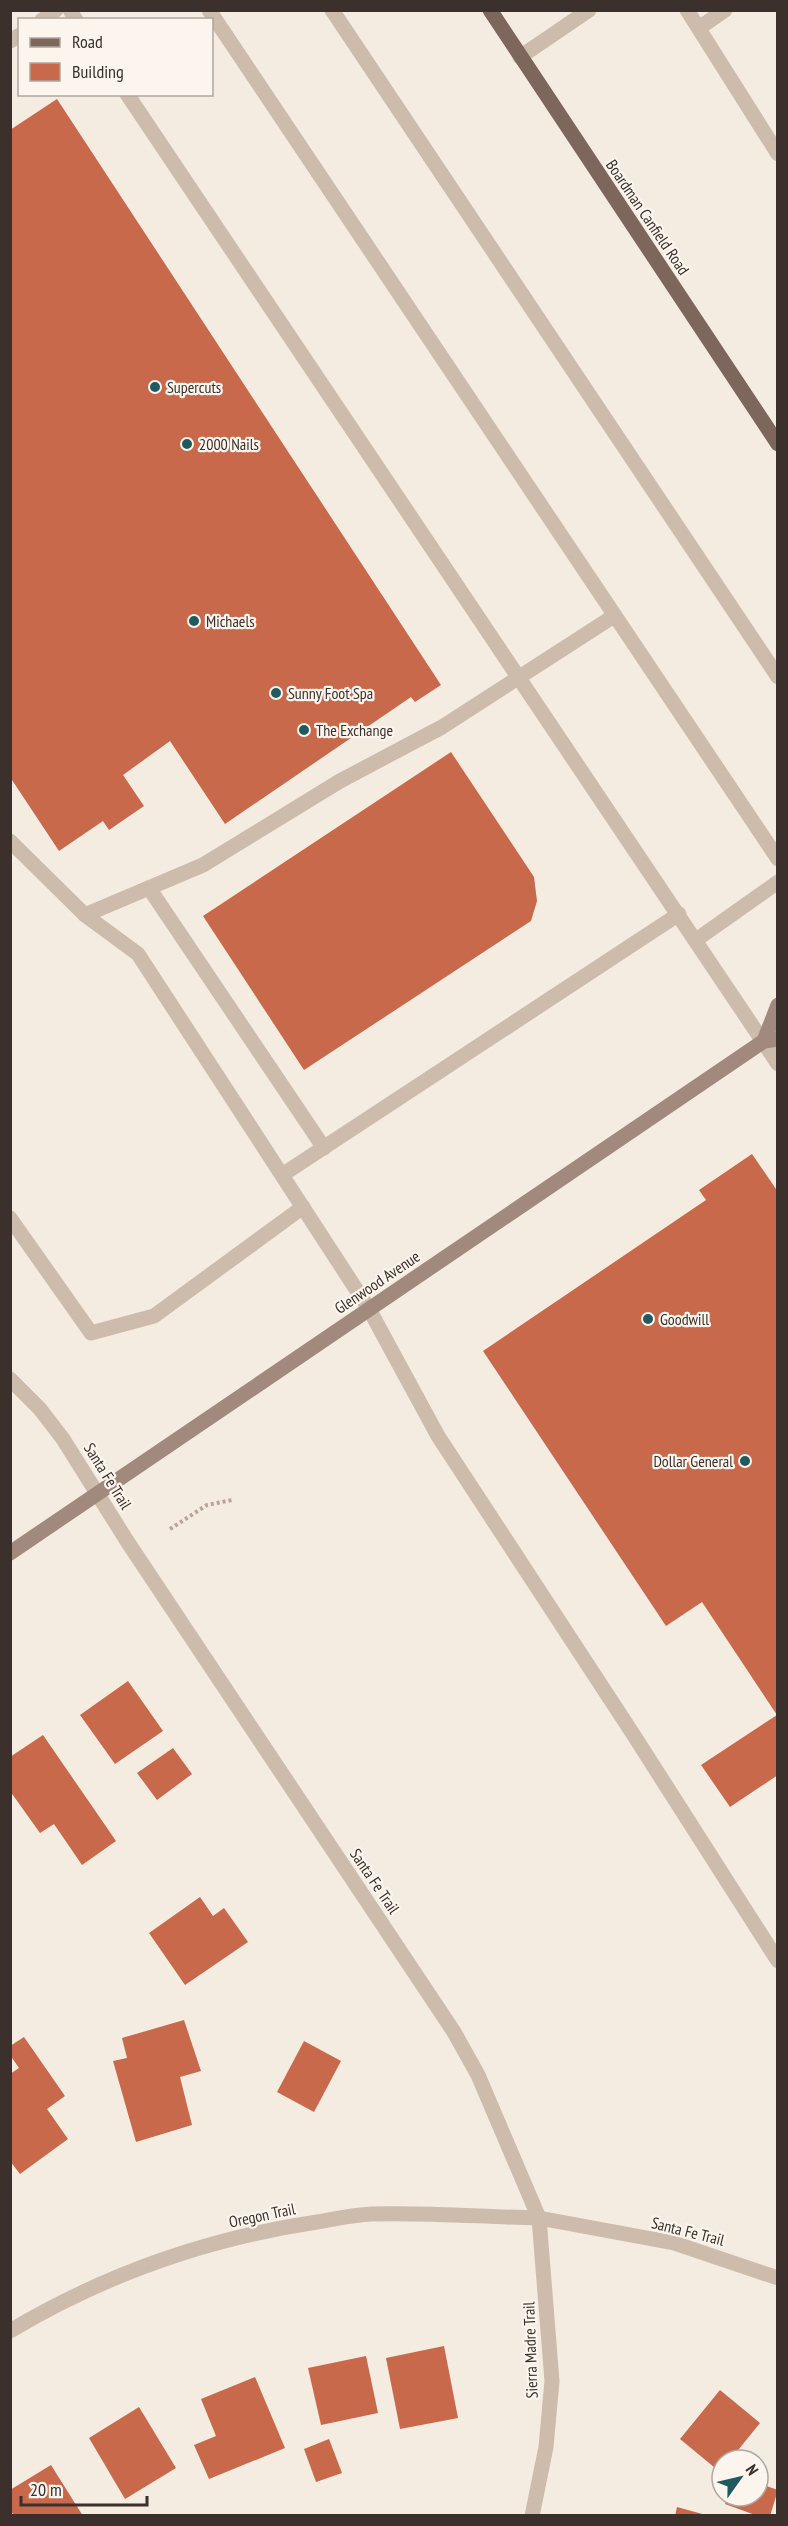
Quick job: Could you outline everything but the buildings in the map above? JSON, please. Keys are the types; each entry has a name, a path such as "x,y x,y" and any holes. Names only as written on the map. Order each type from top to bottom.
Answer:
{"main road":[{"name":"Boardman Canfield Road","path":"490,10 777,444"}],"street":[{"path":"209,10 777,859"},
{"path":"332,10 777,677"},
{"path":"520,57 589,10"},
{"path":"687,10 777,154"},
{"path":"699,28 725,10"},
{"path":"128,96 518,679 696,939 771,1040 777,1064"},
{"path":"86,915 203,865 339,781 442,727 614,616"},
{"path":"10,841 86,915 138,954 369,1309 438,1436 633,1734 777,1961"},
{"path":"696,939 777,882"},
{"path":"149,888 324,1148"},
{"path":"282,1175 679,914"},
{"path":"771,1040 777,1005"},
{"name":"Glenwood Avenue","path":"10,1552 771,1040"},
{"path":"10,1218 91,1333 154,1316 303,1207"},
{"name":"Santa Fe Trail","path":"10,1379 40,1409 63,1439 97,1494 454,2032 478,2074 539,2218 674,2243 777,2278"},
{"name":"Oregon Trail","path":"10,2331 86,2291 149,2265 214,2244 286,2227 370,2214 539,2218"},
{"name":"Sierra Madre Trail","path":"532,2516 546,2447 552,2381 539,2218"}],"path":[{"path":"170,1529 207,1505 232,1500"}],"place":[{"name":"Supercuts","path":"155,387"},
{"name":"2000 Nails","path":"187,444"},
{"name":"Michaels","path":"194,621"},
{"name":"Sunny Foot Spa","path":"276,693"},
{"name":"The Exchange","path":"304,730"},
{"name":"Goodwill","path":"648,1319"},
{"name":"Dollar General","path":"745,1461"}]}
